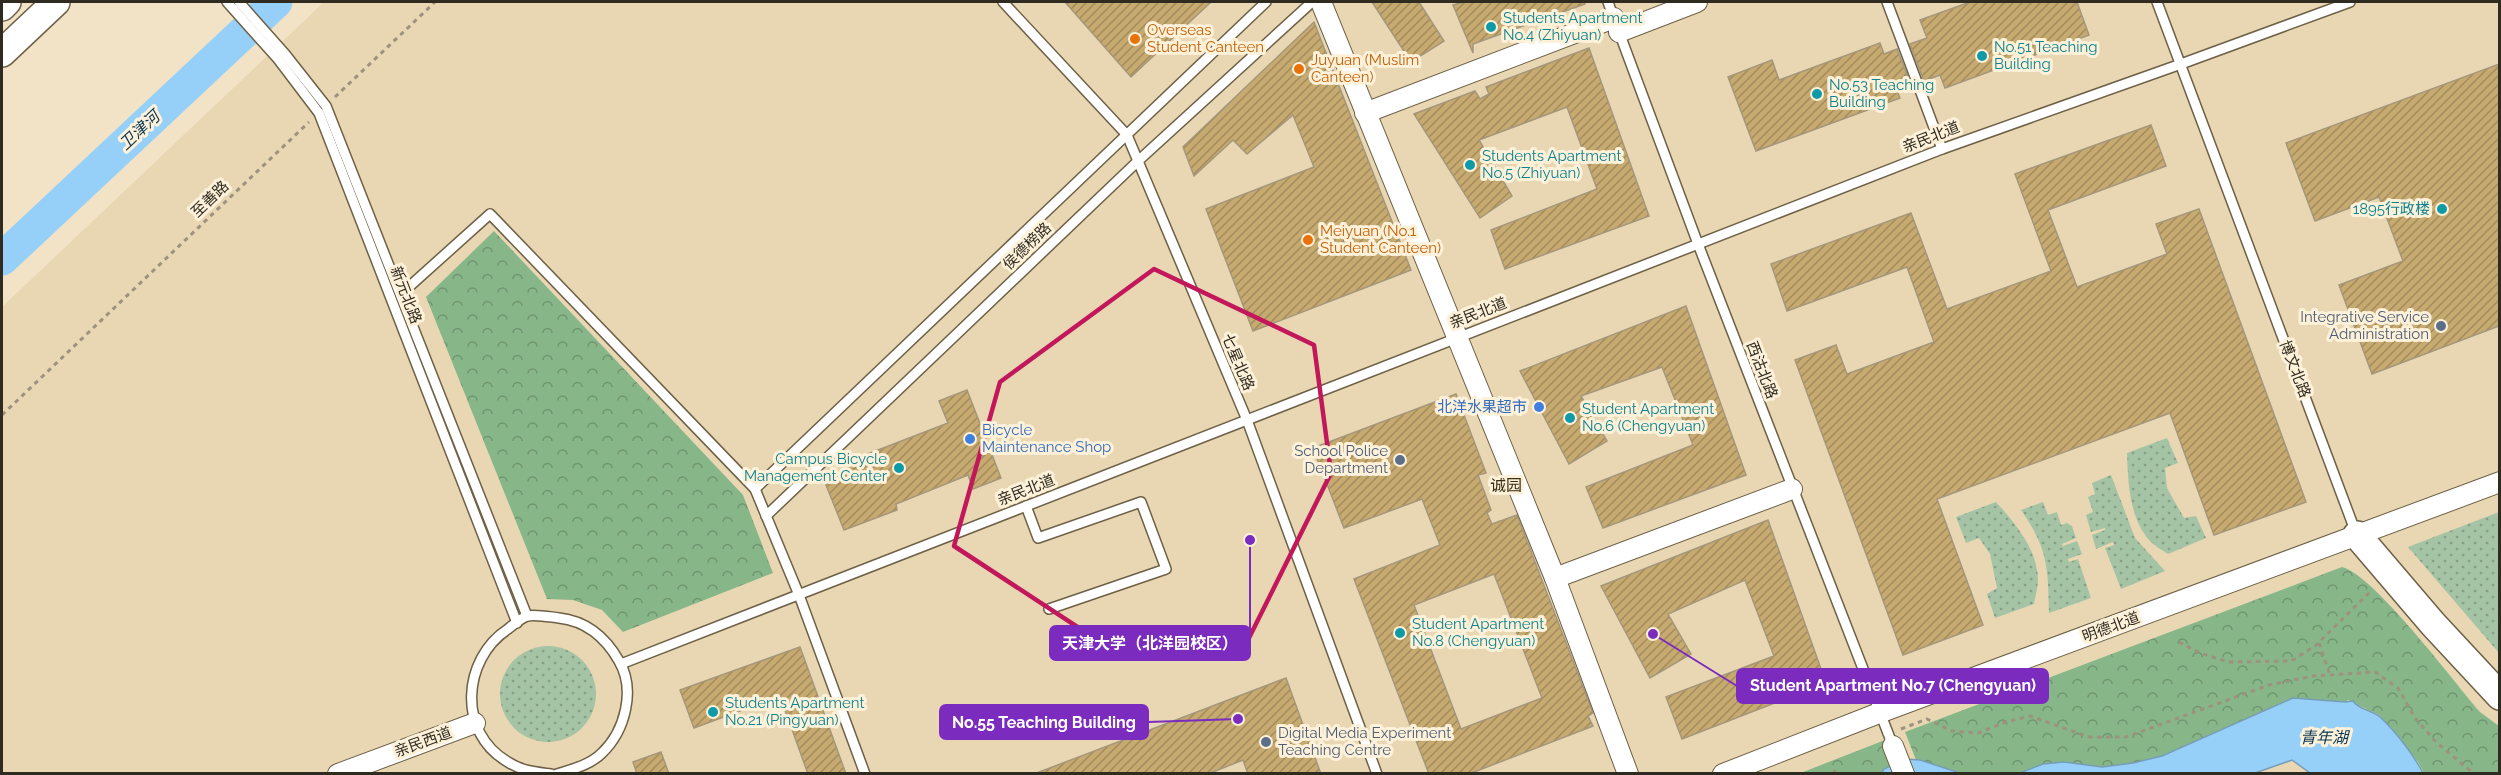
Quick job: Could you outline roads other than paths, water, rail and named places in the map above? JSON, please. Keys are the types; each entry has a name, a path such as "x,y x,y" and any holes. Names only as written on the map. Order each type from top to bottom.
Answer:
{"street":[{"path":"2,7 7,2"},
{"path":"2,53 56,2"},
{"path":"1321,2 1556,578 1628,774"},
{"path":"1365,113 1614,17 1697,2"},
{"name":"明德北道","path":"1723,774 2499,482"},
{"path":"1556,578 1792,489"},
{"name":"博文北路","path":"2357,535 2433,624 2499,696"},
{"name":"亲民西道","path":"338,774 475,723"},
{"path":"1891,740 1904,774"}],"lane":[{"name":"新元北路","path":"227,2 282,56"},
{"name":"新元北路","path":"239,2 322,109 401,294 527,616"},
{"name":"七星北路","path":"1003,2 1127,135 1246,420 1377,774"},
{"name":"侯德榜路","path":"755,489 1266,2"},
{"name":"侯德榜路","path":"766,516 1138,161 1312,2"},
{"path":"1887,2 1942,148"},
{"name":"博文北路","path":"2157,2 2357,535"},
{"name":"亲民北道","path":"621,664 1942,148 2350,2"},
{"name":"西沽北路","path":"1614,17 1698,244 1891,740"},
{"name":"新元北路","path":"322,109 517,623"},
{"path":"401,294 490,214 755,489 799,595 865,774"},
{"path":"1026,506 1038,538 1141,502 1166,569 1049,609"},
{"path":"551,774 530,772 507,762 488,745 475,723 470,699 473,675 483,652 499,634 527,616 568,619 590,628 609,644 621,664 627,688 626,712 617,735 602,754 578,771 557,774"}],"water":[{"name":"青年湖","path":"2293,698 2353,701 2386,723 2404,744 2423,773 2310,773 2292,760 2255,773 2020,773 2043,764 2064,762 2102,767 2162,756"},
{"path":"1905,759 1920,760 1960,773 1881,774 1884,769"}],"waterway":[{"name":"卫津河","path":"2,259 276,2"}],"place":[{"name":"Students Apartment No.4 (Zhiyuan)","path":"1491,27"},
{"name":"Overseas Student Canteen","path":"1135,39"},
{"name":"No.51 Teaching Building","path":"1982,56"},
{"name":"Juyuan (Muslim Canteen)","path":"1299,69"},
{"name":"No.53 Teaching Building","path":"1817,94"},
{"name":"Students Apartment No.5 (Zhiyuan)","path":"1470,165"},
{"name":"1895行政楼","path":"2442,209"},
{"name":"Meiyuan (No.1 Student Canteen)","path":"1308,240"},
{"name":"Integrative Service Administration","path":"2441,326"},
{"name":"北洋水果超市","path":"1539,407"},
{"name":"Student Apartment No.6 (Chengyuan)","path":"1570,418"},
{"name":"Bicycle Maintenance Shop","path":"970,439"},
{"name":"School Police Department","path":"1400,460"},
{"name":"Campus Bicycle Management Center","path":"899,468"},
{"name":"天津大学（北洋园校区）","path":"1250,540"},
{"name":"Student Apartment No.8 (Chengyuan)","path":"1400,633"},
{"name":"Student Apartment No.7 (Chengyuan)","path":"1653,634"},
{"name":"Students Apartment No.21 (Pingyuan)","path":"713,712"},
{"name":"No.55 Teaching Building","path":"1238,719"},
{"name":"Digital Media Experiment Teaching Centre","path":"1266,742"}],"district":[{"name":"诚园","path":"1506,485"}]}
